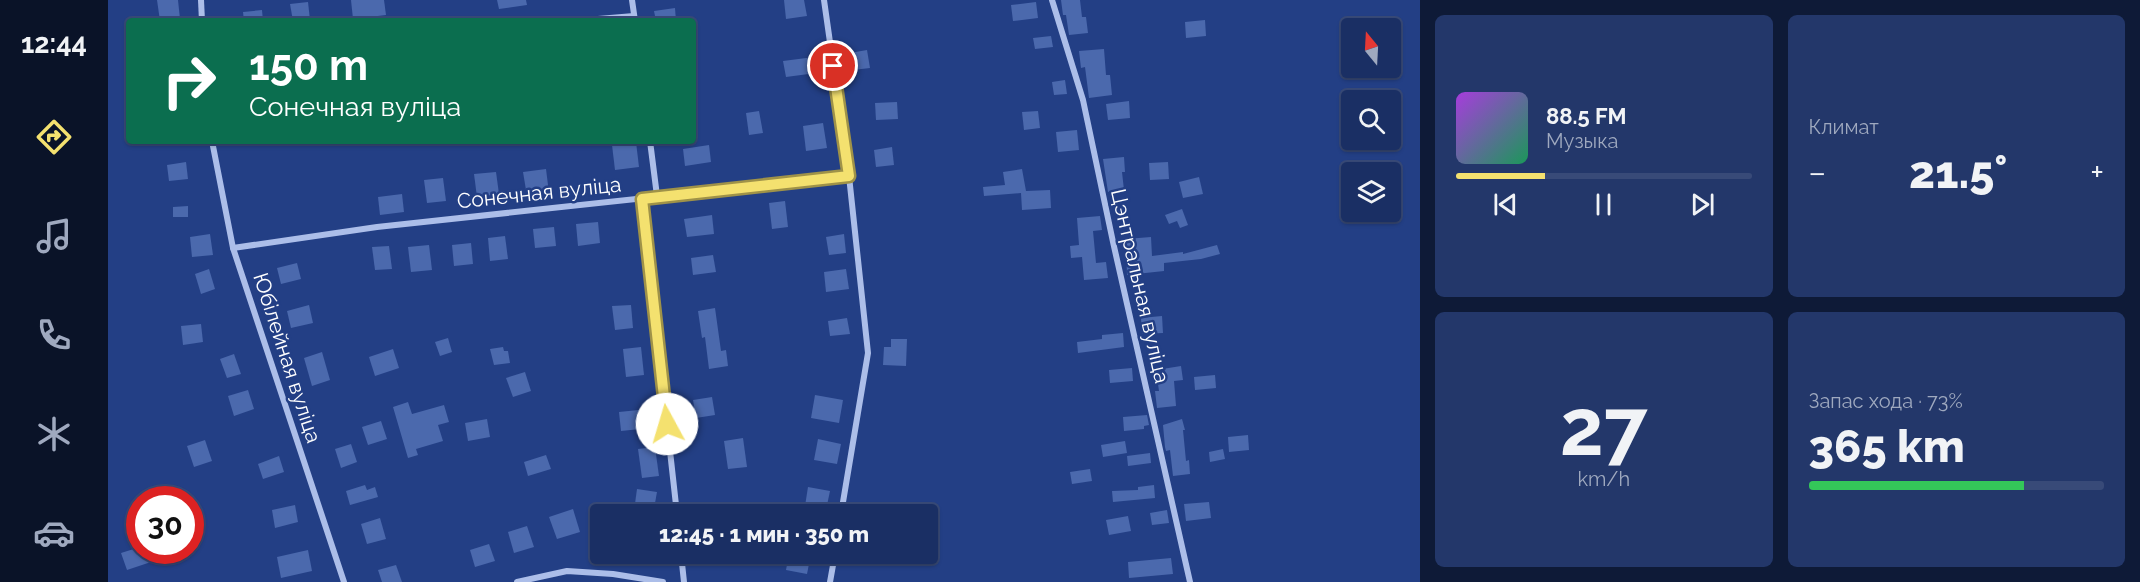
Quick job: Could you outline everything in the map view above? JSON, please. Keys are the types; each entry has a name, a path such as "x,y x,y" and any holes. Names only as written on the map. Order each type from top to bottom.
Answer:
{"street":[{"path":"201,0 202,18"},
{"path":"632,0 635,18"},
{"path":"824,0 849,176 868,353 843,504"},
{"name":"Цэнтральная вуліца","path":"1052,0 1083,100 1190,582"},
{"name":"Юбілейная вуліца","path":"213,144 233,248 344,582"},
{"path":"650,144 657,196"},
{"name":"Сонечная вуліца","path":"233,248 377,227 849,176"},
{"path":"642,199 675,504"},
{"path":"682,564 684,582"},
{"path":"830,582 833,564"},
{"path":"517,582 567,571 613,574 663,582"}],"building":[{"path":"157,0 178,0 180,18 160,18"},
{"path":"351,0 384,0 386,15 353,18"},
{"path":"497,0 526,0 527,5 499,9"},
{"path":"784,0 804,0 807,16 786,19"},
{"path":"1061,0 1080,0 1082,17 1086,17 1088,33 1069,35"},
{"path":"308,2 310,18 292,18 290,4"},
{"path":"1036,2 1038,18 1013,21 1011,5"},
{"path":"675,8 676,18 655,18 654,11"},
{"path":"262,10 263,18 244,18 243,12"},
{"path":"1205,20 1206,36 1186,38 1185,22"},
{"path":"1051,36 1053,47 1035,49 1033,38"},
{"path":"1104,49 1106,75 1110,75 1112,95 1089,98 1085,67 1081,68 1079,51"},
{"path":"867,50 870,68 853,70 850,53"},
{"path":"814,57 816,73 786,77 783,61"},
{"path":"1065,80 1067,94 1054,95 1052,82"},
{"path":"1129,101 1130,118 1108,120 1106,104"},
{"path":"897,102 898,119 876,120 875,103"},
{"path":"759,111 763,133 749,135 746,113"},
{"path":"1038,111 1040,128 1024,130 1022,112"},
{"path":"823,123 827,148 806,151 803,126"},
{"path":"1077,130 1079,150 1058,152 1056,132"},
{"path":"636,144 639,167 615,170 612,145"},
{"path":"709,145 711,162 685,166 683,149"},
{"path":"892,147 894,165 876,167 874,150"},
{"path":"1124,157 1125,172 1122,172 1124,190 1108,192 1103,159"},
{"path":"186,162 188,179 169,181 167,165"},
{"path":"1168,162 1169,179 1150,180 1149,163"},
{"path":"546,169 549,193 527,196 523,172"},
{"path":"1022,169 1026,191 1050,190 1051,208 1022,210 1021,193 984,196 983,187 1005,185 1003,172"},
{"path":"496,172 499,194 477,197 474,174"},
{"path":"1199,177 1203,194 1183,198 1179,182"},
{"path":"443,178 446,201 427,203 424,180"},
{"path":"402,194 404,212 380,215 378,197"},
{"path":"785,201 788,227 772,229 769,203"},
{"path":"188,206 188,217 173,217 173,207"},
{"path":"1182,209 1188,225 1180,228 1177,221 1169,224 1165,215"},
{"path":"712,215 714,234 687,237 684,219"},
{"path":"1100,216 1102,230 1093,231 1096,263 1106,262 1108,278 1084,280 1082,257 1071,258 1070,246 1079,245 1077,218"},
{"path":"598,222 600,243 578,246 576,224"},
{"path":"554,227 556,246 535,248 533,229"},
{"path":"210,234 213,255 192,257 190,237"},
{"path":"844,234 846,253 829,255 826,237"},
{"path":"505,236 508,259 490,261 488,238"},
{"path":"1151,237 1152,256 1183,252 1183,254 1217,245 1220,254 1201,259 1164,263 1164,271 1127,275 1126,239"},
{"path":"471,243 473,264 454,266 452,245"},
{"path":"429,245 432,270 411,272 408,247"},
{"path":"389,246 392,269 375,270 372,247"},
{"path":"713,255 716,272 693,275 691,258"},
{"path":"297,263 301,279 281,284 277,268"},
{"path":"209,269 215,289 201,294 195,274"},
{"path":"846,269 849,289 826,292 824,272"},
{"path":"309,305 313,323 291,328 287,311"},
{"path":"631,305 633,328 615,330 612,306"},
{"path":"715,308 721,351 726,350 728,366 709,369 705,337 702,338 698,311"},
{"path":"1162,316 1163,333 1142,334 1141,318"},
{"path":"847,318 850,334 830,336 828,321"},
{"path":"201,324 203,342 183,345 181,326"},
{"path":"1123,333 1124,347 1078,353 1077,342 1102,339 1102,335"},
{"path":"448,338 452,352 440,356 435,342"},
{"path":"891,339 907,339 906,366 883,365 884,347 891,347"},
{"path":"503,347 504,351 508,351 510,363 494,365 490,349"},
{"path":"641,347 644,375 626,377 623,349"},
{"path":"393,349 399,368 375,376 369,357"},
{"path":"322,352 330,380 312,386 304,358"},
{"path":"234,354 241,374 227,378 220,359"},
{"path":"1181,366 1183,380 1174,381 1176,406 1157,408 1155,391 1159,391 1156,370"},
{"path":"1132,368 1133,381 1110,383 1109,370"},
{"path":"525,372 531,391 513,397 506,378"},
{"path":"1215,375 1216,388 1195,390 1194,377"},
{"path":"248,390 254,409 234,416 228,396"},
{"path":"815,395 843,400 839,423 811,418"},
{"path":"712,397 715,415 696,418 693,400"},
{"path":"408,402 412,414 444,405 449,422 438,425 443,441 416,449 418,455 408,458 393,407"},
{"path":"648,409 650,428 621,431 619,412"},
{"path":"1147,415 1149,425 1144,426 1144,429 1124,431 1123,417"},
{"path":"487,419 490,437 468,441 465,423"},
{"path":"1182,419 1185,430 1183,430 1186,461 1189,460 1190,474 1173,476 1170,450 1166,451 1165,447 1163,425"},
{"path":"381,421 387,439 368,445 362,427"},
{"path":"1248,435 1249,450 1229,452 1228,437"},
{"path":"743,438 747,467 728,469 724,441"},
{"path":"818,439 841,444 837,464 814,460"},
{"path":"205,440 212,461 194,467 187,446"},
{"path":"1125,441 1127,453 1103,457 1101,445"},
{"path":"351,444 357,462 341,468 335,449"},
{"path":"655,447 659,476 642,478 638,449"},
{"path":"1223,449 1225,459 1210,462 1209,452"},
{"path":"1150,453 1151,463 1128,466 1127,456"},
{"path":"546,455 551,469 528,476 524,462"},
{"path":"279,456 284,472 263,479 258,464"},
{"path":"1090,469 1092,481 1072,484 1070,472"},
{"path":"365,485 367,490 375,487 378,497 350,505 346,491"},
{"path":"1154,485 1155,498 1113,502 1112,491 1138,490 1138,487"},
{"path":"808,487 830,491 827,504 805,504"},
{"path":"637,489 657,492 655,504 635,504"},
{"path":"1209,502 1211,518 1186,521 1184,504"},
{"path":"295,505 298,522 275,528 272,510"},
{"path":"573,509 580,532 557,539 549,517"},
{"path":"1167,510 1169,523 1152,525 1150,513"},
{"path":"1128,516 1131,531 1109,535 1106,520"},
{"path":"380,518 386,539 367,544 361,524"},
{"path":"527,526 534,547 514,553 508,532"},
{"path":"489,544 495,561 475,567 470,550"},
{"path":"308,550 312,571 281,578 277,557"},
{"path":"126,551 126,564 145,564 127,570 121,553"},
{"path":"1171,558 1173,574 1129,578 1128,562"},
{"path":"787,564 809,564 807,574 786,570"},
{"path":"396,565 402,582 382,582 378,570"}],"route":[{"path":"667,424 642,199 849,176 833,66"}]}
